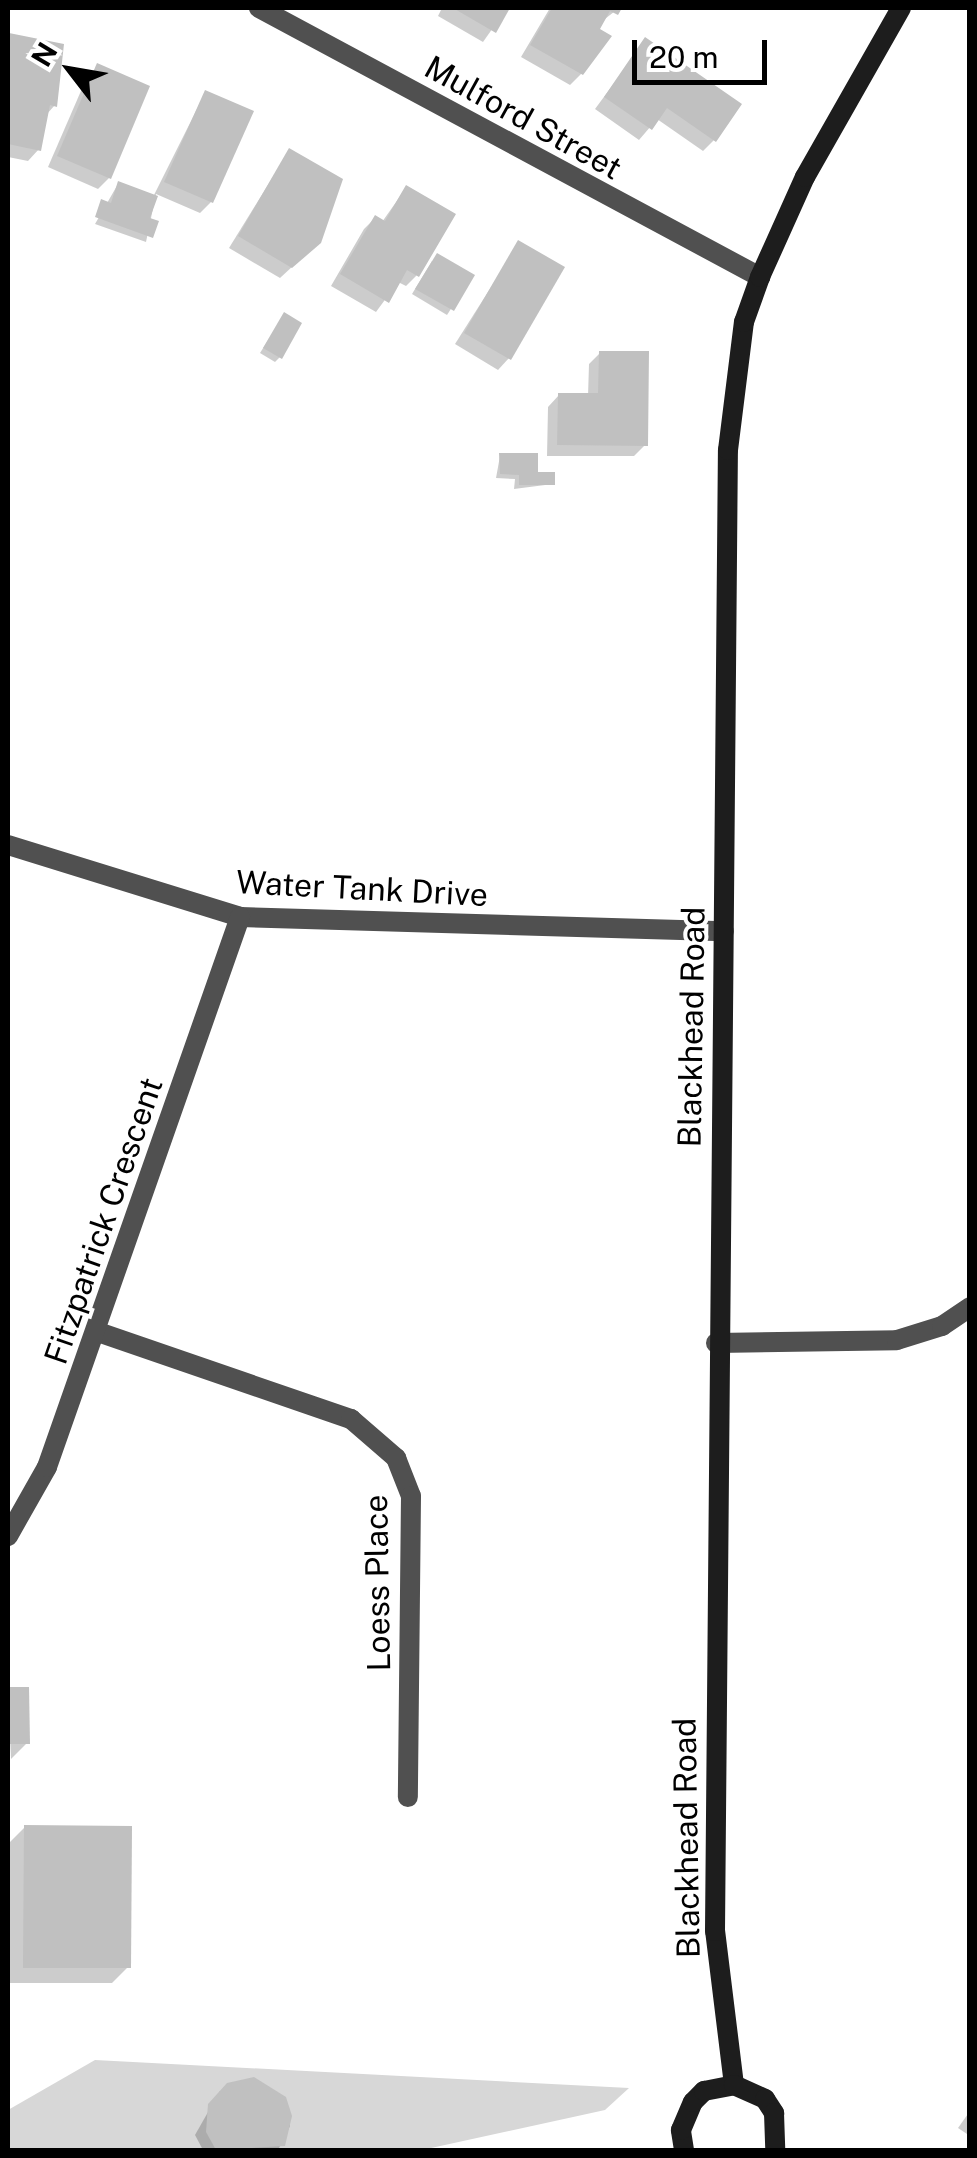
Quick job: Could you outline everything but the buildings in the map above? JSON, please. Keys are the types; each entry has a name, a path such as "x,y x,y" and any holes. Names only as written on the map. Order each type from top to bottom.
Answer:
{"main road":[{"name":"Blackhead Road","path":"734,2085 715,1931 716,1344 728,450 744,322 760,277 805,176 901,8"},
{"path":"678,2149 693,2102 704,2091 734,2085 764,2098 774,2112 775,2150"}],"street":[{"name":"Mulford Street","path":"259,8 760,277"},
{"name":"Water Tank Drive","path":"8,845 240,918 724,931"},
{"name":"Fitzpatrick Crescent","path":"8,1536 33,1499 98,1332 240,918"},
{"path":"716,1344 897,1340 942,1326 970,1307"},
{"name":"Loess Place","path":"98,1332 351,1420 396,1458 411,1496 408,1797"}],"shaded area":[{"path":"95,2060 629,2088 605,2110 422,2150 8,2150 8,2110"}]}
